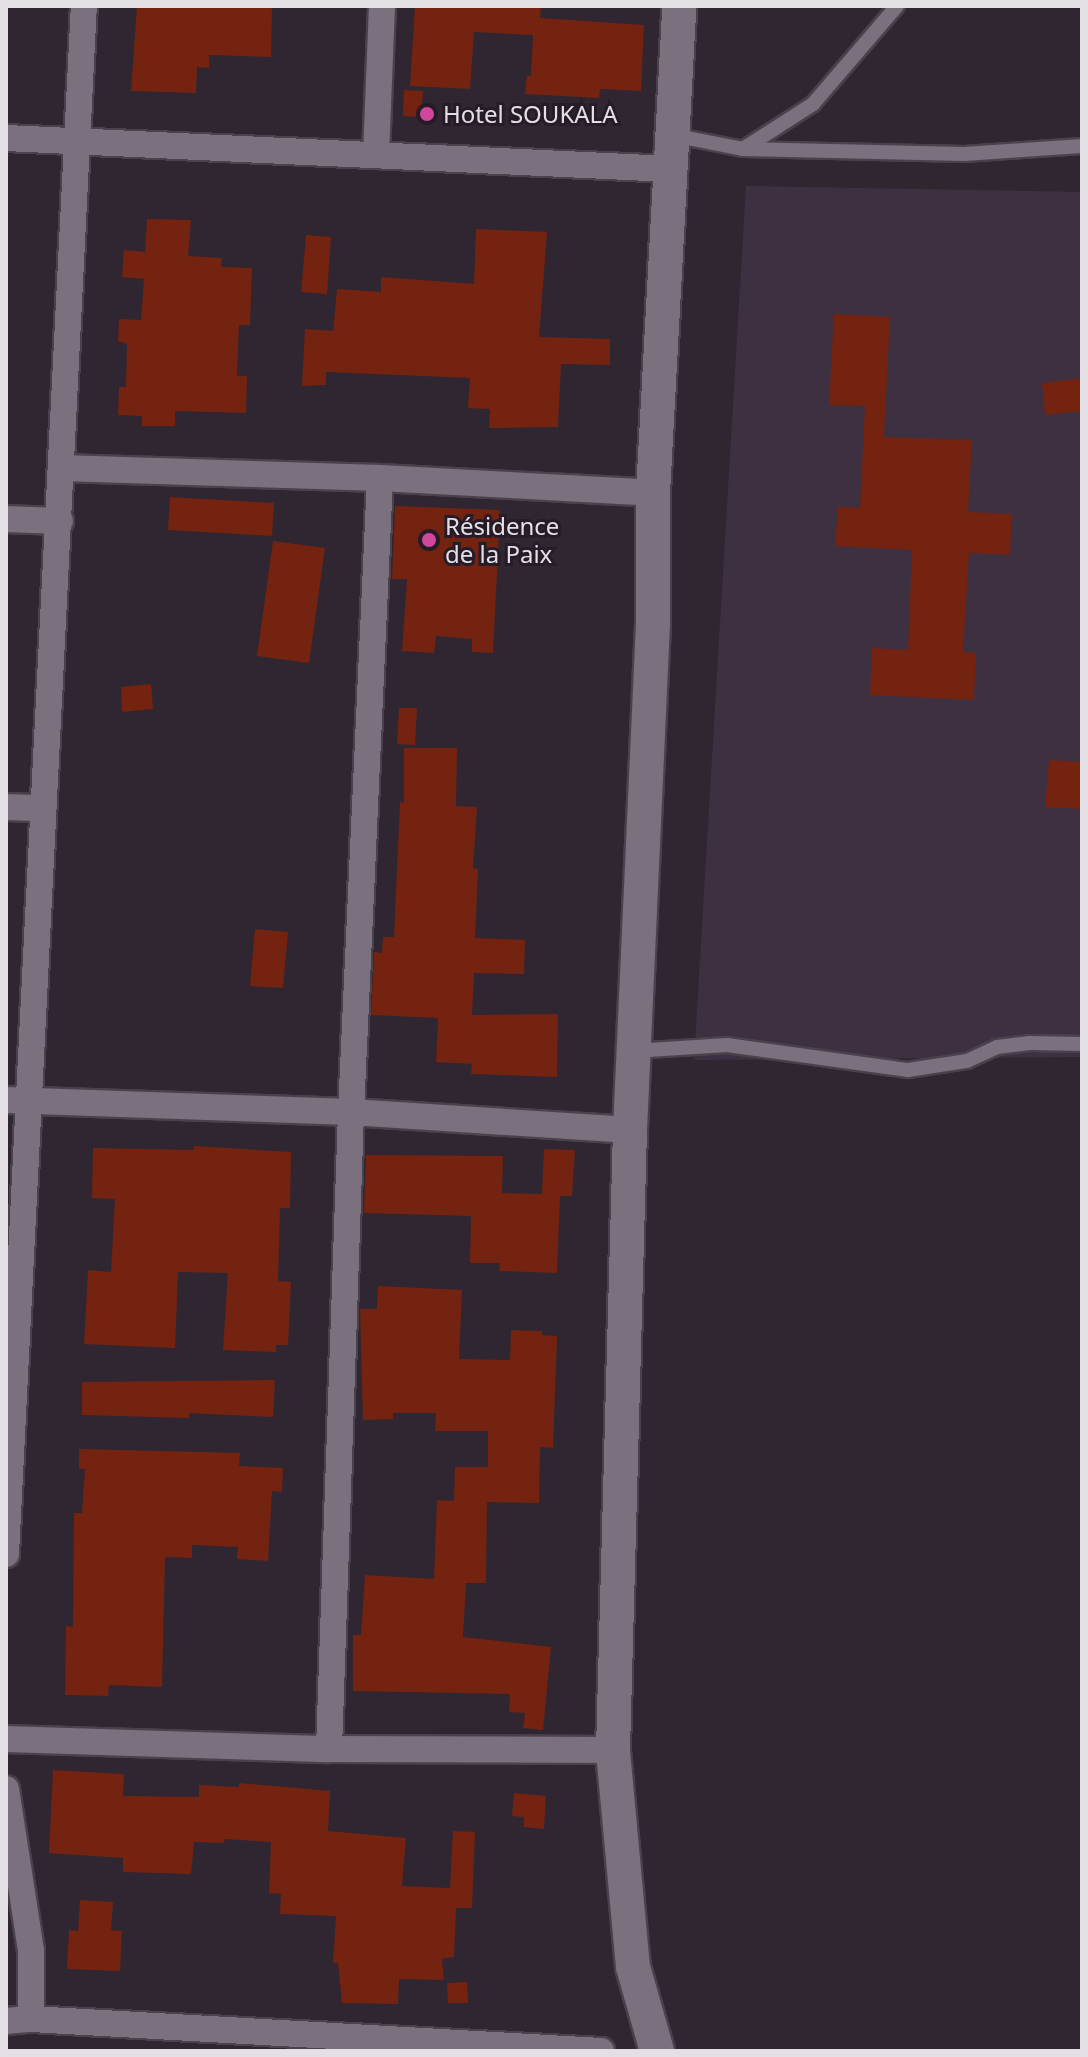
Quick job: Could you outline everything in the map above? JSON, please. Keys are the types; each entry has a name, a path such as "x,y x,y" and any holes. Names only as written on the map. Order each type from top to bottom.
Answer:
{"street":[{"path":"6,1554 17,1101 43,808 84,6"},
{"path":"376,155 382,6"},
{"path":"657,2051 633,1967 613,1750 630,1130 653,624 653,493 679,6"},
{"path":"6,138 670,169"},
{"path":"62,468 380,478 653,493"},
{"path":"329,1749 351,1112 380,478"},
{"path":"6,519 60,521"},
{"path":"6,807 43,808"},
{"path":"17,1101 351,1112 630,1130"},
{"path":"6,1739 329,1749 613,1750"},
{"path":"6,1789 31,1950 19,2020 601,2051"}],"lane":[{"path":"743,149 813,104 897,6"},
{"path":"672,135 743,149 964,154 1082,146"},
{"path":"633,1051 727,1045 908,1070 967,1061 997,1047 1030,1043 1082,1044"}],"shaded area":[{"path":"746,186 1082,192 1082,1057 694,1060"}],"building":[{"path":"137,6 272,7 271,57 209,55 209,68 197,67 196,93 131,91"},
{"path":"415,6 541,6 540,18 644,25 641,91 600,89 599,98 525,94 527,75 531,76 533,35 474,32 470,89 410,86"},
{"path":"404,90 423,91 421,117 403,116"},
{"path":"147,219 191,220 188,256 222,258 221,267 252,268 250,325 239,325 237,376 247,376 246,413 175,411 175,426 142,426 142,416 118,415 119,387 126,387 127,344 118,341 119,319 141,320 144,279 122,277 124,250 145,252"},
{"path":"476,229 547,232 539,337 610,339 610,365 561,364 558,427 489,428 490,409 468,408 470,378 326,372 326,385 302,386 305,329 333,331 337,289 381,292 381,277 474,284"},
{"path":"306,235 331,237 327,294 301,292"},
{"path":"834,314 890,317 884,437 972,440 968,512 1012,514 1010,555 969,553 963,652 976,653 974,700 870,695 872,648 908,650 912,550 835,546 838,507 860,508 865,406 829,405"},
{"path":"1082,378 1082,411 1045,415 1042,383"},
{"path":"170,497 274,503 272,536 168,530"},
{"path":"395,506 500,510 493,653 472,652 472,639 436,636 434,653 402,651 407,579 392,579"},
{"path":"273,541 325,548 309,663 257,656"},
{"path":"151,684 153,709 122,712 121,687"},
{"path":"399,708 417,708 415,745 397,744"},
{"path":"404,748 457,748 456,806 477,807 473,868 478,869 475,938 525,940 524,974 474,973 472,1015 558,1014 557,1077 471,1074 472,1064 436,1062 438,1018 371,1015 374,952 382,953 383,937 394,937 400,802 404,803"},
{"path":"1049,760 1082,762 1082,809 1045,807"},
{"path":"255,929 288,932 283,988 250,986"},
{"path":"194,1146 291,1152 290,1208 280,1208 278,1281 291,1282 288,1345 276,1345 276,1352 223,1350 228,1273 178,1272 175,1348 84,1344 88,1270 111,1272 115,1199 92,1198 93,1148 194,1150"},
{"path":"544,1149 575,1150 572,1196 560,1196 557,1273 499,1271 500,1263 470,1263 471,1216 364,1213 366,1155 503,1156 502,1193 542,1194"},
{"path":"378,1286 462,1290 459,1359 510,1360 511,1330 542,1331 542,1335 557,1336 553,1448 540,1447 539,1503 487,1502 486,1583 466,1583 463,1637 551,1647 543,1730 523,1728 525,1713 509,1712 510,1694 353,1691 353,1635 361,1635 365,1575 434,1579 437,1500 454,1501 455,1467 488,1467 488,1431 435,1431 436,1413 393,1413 393,1419 363,1420 360,1309 377,1309"},
{"path":"275,1380 273,1417 189,1413 189,1418 82,1415 82,1382"},
{"path":"79,1449 240,1453 239,1466 283,1468 282,1492 272,1491 268,1561 237,1559 238,1547 192,1545 192,1558 165,1557 162,1687 109,1685 108,1696 65,1695 66,1626 73,1627 74,1513 82,1513 85,1469 79,1469"},
{"path":"53,1770 124,1774 123,1796 199,1797 199,1785 239,1787 239,1783 330,1791 328,1831 406,1838 402,1886 450,1888 453,1831 475,1832 472,1908 456,1908 454,1957 442,1959 444,1980 399,1979 398,2004 342,2003 338,1963 333,1963 336,1916 280,1914 281,1894 269,1893 271,1842 225,1839 224,1843 194,1842 191,1874 123,1872 123,1858 49,1853"},
{"path":"514,1793 546,1796 544,1829 524,1827 524,1817 512,1816"},
{"path":"80,1900 113,1902 111,1930 122,1931 120,1971 67,1969 69,1930 78,1931"},
{"path":"467,1982 468,2003 448,2003 447,1983"}],"place":[{"name":"Hotel SOUKALA","path":"427,114"},
{"name":"Résidence de la Paix","path":"429,540"}]}
